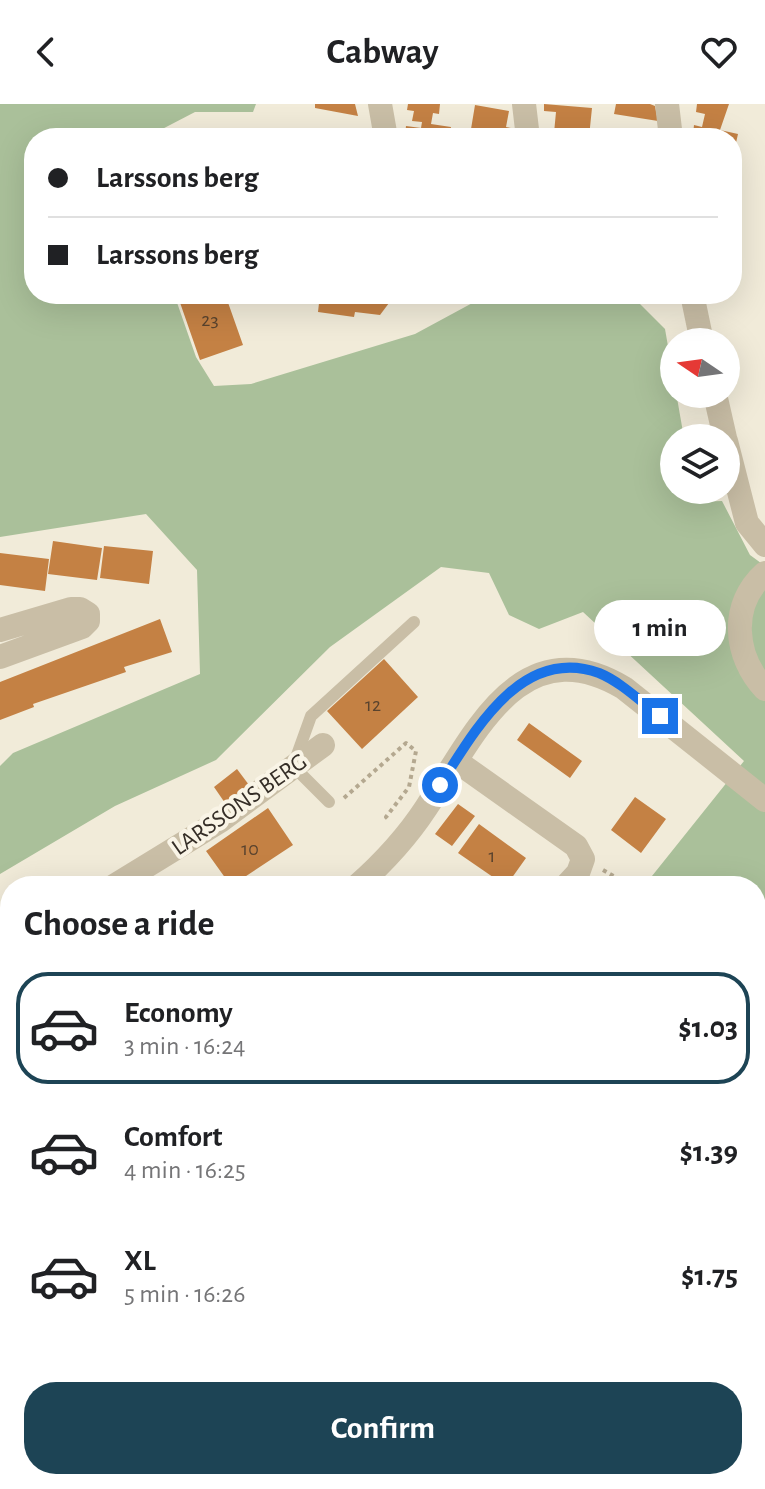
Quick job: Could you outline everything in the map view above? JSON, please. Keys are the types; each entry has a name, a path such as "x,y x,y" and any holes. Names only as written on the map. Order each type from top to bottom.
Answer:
{"street":[{"path":"380,104 384,128"},
{"path":"524,104 527,128"},
{"path":"667,104 670,128"},
{"path":"694,304 699,328"},
{"path":"740,495 747,523 762,536"},
{"path":"765,573 747,598 739,618 743,655 765,689"},
{"path":"0,630 71,609 80,609 88,614 88,621 82,627 0,657"},
{"path":"367,876 406,836 482,720 520,683 541,673 578,669 600,674 624,688 765,800"},
{"name":"LARSSONS BERG","path":"130,876 220,821 323,745"},
{"path":"456,761 576,846 583,859 575,876"}],"lane":[{"path":"329,802 293,766 311,716 414,622"}],"path":[{"path":"329,802 333,808 406,743 416,751 409,787 386,817 406,836"},
{"path":"583,859 613,876"}],"green space":[{"path":"0,104 256,104 253,112 195,112 164,128 24,128 24,304 177,304 196,357 214,386 251,384 415,334 470,304 640,304 664,328 660,328 660,408 679,408 682,424 660,424 660,504 724,504 750,555 765,566 765,876 652,876 744,761 583,612 539,629 509,615 489,573 441,567 330,647 216,760 115,806 0,874 0,766 13,753 200,674 197,570 146,514 0,537"}],"building":[{"path":"315,104 355,104 358,116 315,108"},
{"path":"408,104 440,104 439,114 433,113 431,124 451,128 421,128 422,122 412,121 414,111 407,110"},
{"path":"544,104 592,108 590,128 554,128 556,112 544,111"},
{"path":"616,104 655,106 658,121 614,114"},
{"path":"697,104 729,104 721,128 694,128 694,125 702,127 705,114 696,112"},
{"path":"475,105 509,111 506,127 511,128 471,128"},
{"path":"180,304 229,304 243,345 200,360"},
{"path":"319,304 388,304 380,315 355,312 354,317 318,312"},
{"path":"53,541 102,548 97,580 48,574"},
{"path":"104,546 153,551 149,584 100,578"},
{"path":"0,553 49,559 45,591 0,585"},
{"path":"160,619 172,652 124,667 126,672 33,704 34,707 0,720 0,682"},
{"path":"384,659 418,697 362,749 327,711"},
{"path":"529,723 582,761 570,778 517,740"},
{"path":"237,769 249,785 225,803 214,787"},
{"path":"635,797 666,819 641,853 611,830"},
{"path":"458,804 475,816 452,846 435,834"},
{"path":"268,808 293,845 246,876 224,876 206,851"},
{"path":"479,824 526,858 513,876 491,876 458,853"}],"route":[{"path":"440,785 482,720 520,683 541,673 578,669 600,674 660,716"}]}
